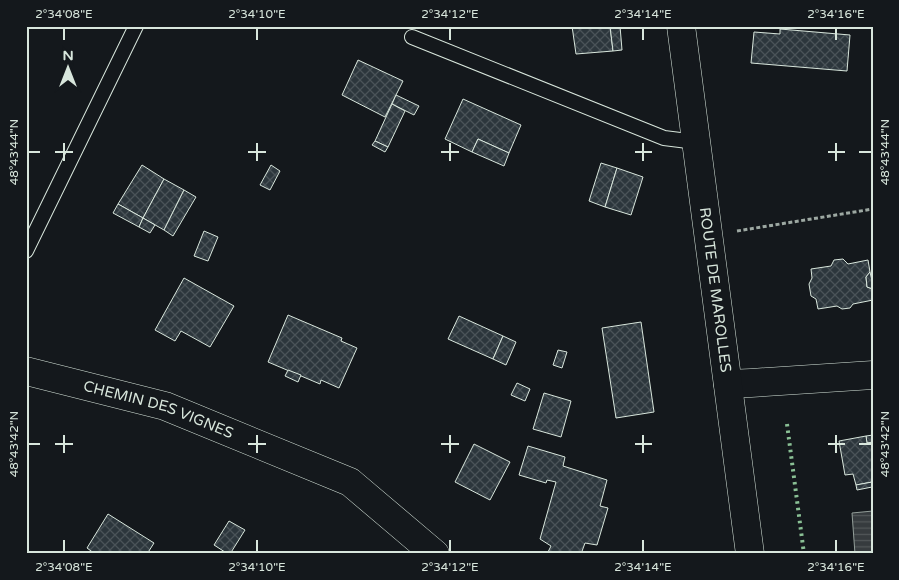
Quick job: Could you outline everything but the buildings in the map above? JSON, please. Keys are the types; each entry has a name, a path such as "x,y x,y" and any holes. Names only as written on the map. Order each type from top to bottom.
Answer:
{"street":[{"name":"ROUTE DE MAROLLES","path":"681,26 750,554"},
{"name":"CHEMIN DES VIGNES","path":"26,371 165,406 350,482 435,554"},
{"path":"728,384 873,375"}],"lane":[{"path":"26,251 136,26"},
{"path":"412,37 664,138 696,142"}],"path":[{"path":"709,235 873,209"}],"shaded area":[{"path":"873,511 873,554 855,554 852,513"}],"hedge":[{"path":"787,424 804,554"}]}
